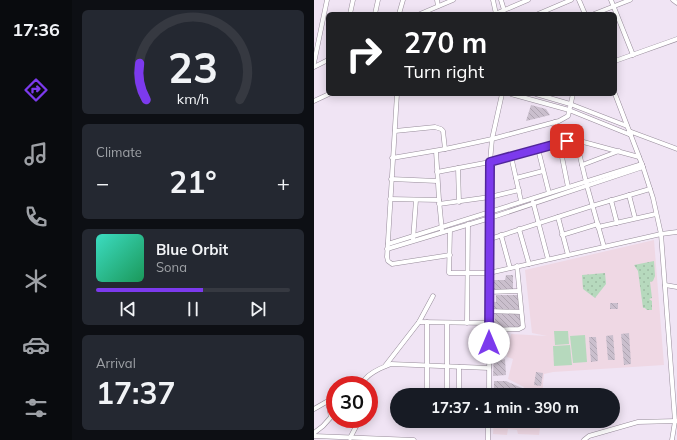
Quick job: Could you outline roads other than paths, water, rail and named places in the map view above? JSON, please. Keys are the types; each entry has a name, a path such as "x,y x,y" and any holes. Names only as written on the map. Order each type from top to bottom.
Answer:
{"street":[{"path":"314,63 316,43 327,0"},
{"path":"350,12 353,0"},
{"path":"375,12 378,0"},
{"path":"400,12 403,0"},
{"path":"437,0 438,6"},
{"path":"424,12 453,0"},
{"path":"493,0 496,12"},
{"path":"501,0 504,10"},
{"path":"500,12 528,0"},
{"path":"543,12 571,0"},
{"path":"579,0 584,12"},
{"path":"611,0 616,12"},
{"path":"600,12 630,0"},
{"path":"617,15 633,55"},
{"path":"617,60 677,39"},
{"path":"314,66 326,61"},
{"path":"314,101 326,95"},
{"path":"397,96 387,247 388,261 392,264 450,255"},
{"path":"488,388 490,162 492,139 502,96"},
{"path":"518,96 569,110 677,149"},
{"path":"543,96 570,104 629,131"},
{"path":"392,158 436,151 492,139 555,122 568,116 572,96"},
{"path":"616,96 650,189 661,234 676,421 672,440"},
{"path":"555,122 568,187"},
{"path":"395,131 435,127 441,129 443,131 445,149"},
{"path":"437,172 490,162 559,143 576,140 639,157"},
{"path":"576,140 586,184 604,247"},
{"path":"538,149 549,193"},
{"path":"436,151 437,181 442,230"},
{"path":"582,165 619,151"},
{"path":"511,156 521,201"},
{"path":"442,230 450,230 490,218 642,165"},
{"path":"458,168 459,202"},
{"path":"516,178 543,171"},
{"path":"391,179 437,181"},
{"path":"387,247 442,230 521,201 568,187 586,184"},
{"path":"490,239 650,189"},
{"path":"390,199 459,202 519,190"},
{"path":"629,195 636,218"},
{"path":"532,198 548,259"},
{"path":"413,239 416,200"},
{"path":"611,200 617,223"},
{"path":"562,235 656,214"},
{"path":"558,217 568,255"},
{"path":"467,323 468,224"},
{"path":"519,229 529,264"},
{"path":"450,230 449,273 489,273 661,234 677,232"},
{"path":"501,235 510,268"},
{"path":"489,330 522,328 517,266"},
{"path":"665,285 677,288"},
{"path":"489,292 519,291"},
{"path":"384,367 419,322 433,296"},
{"path":"489,311 521,312"},
{"path":"419,322 489,324"},
{"path":"427,322 427,388"},
{"path":"447,323 447,388"},
{"path":"372,376 391,364 489,368"},
{"path":"459,367 459,388"},
{"path":"314,409 326,403"},
{"path":"584,440 589,436 632,424 676,421"},
{"path":"314,433 326,423"},
{"path":"350,438 355,428"},
{"path":"488,428 488,440"},
{"path":"314,436 414,440"}]}
